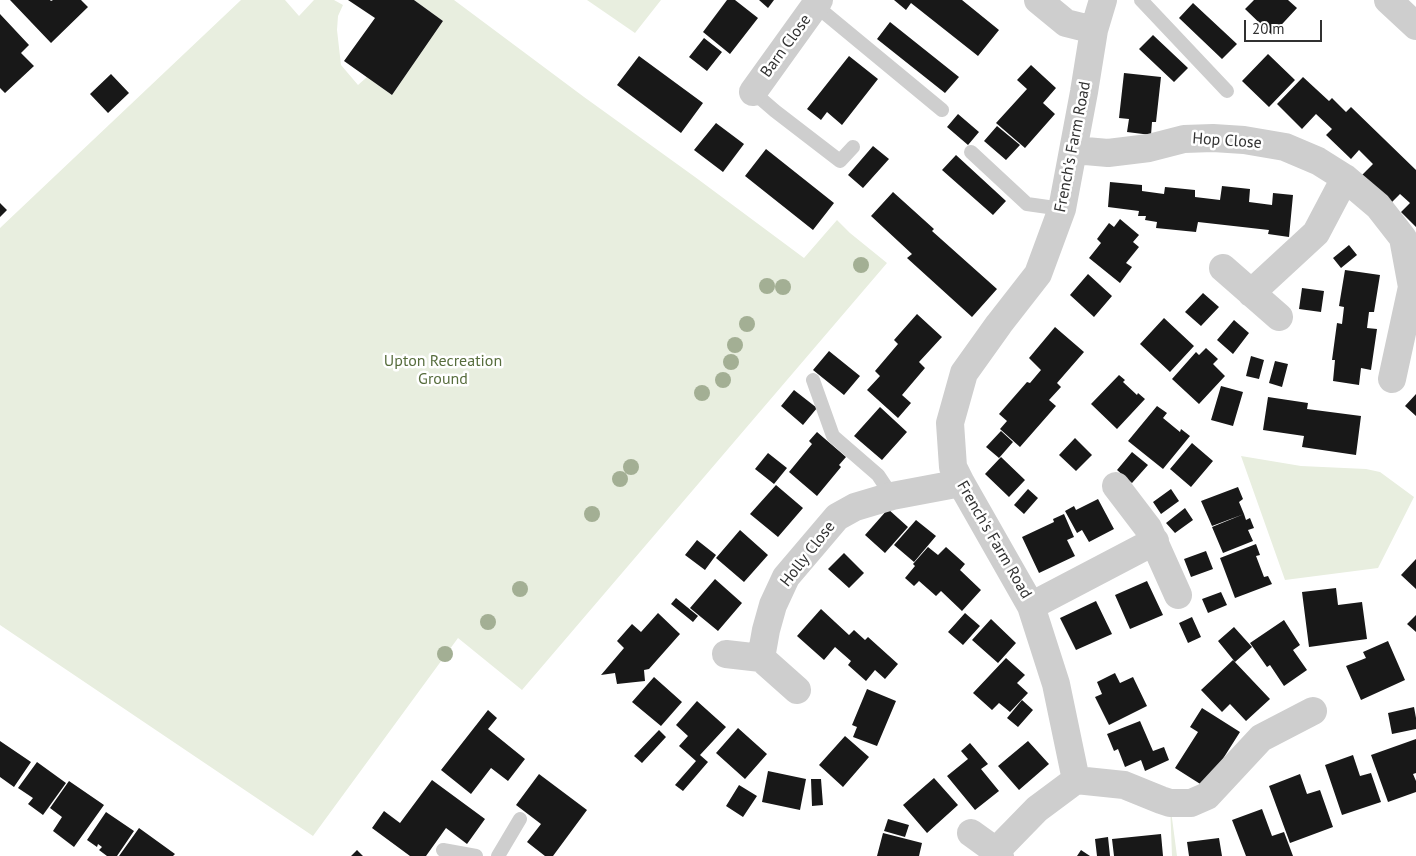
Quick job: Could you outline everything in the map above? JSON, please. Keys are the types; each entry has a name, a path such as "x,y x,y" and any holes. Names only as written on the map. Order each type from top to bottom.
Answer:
{"street":[{"path":"1038,0 1066,23 1094,30"},
{"name":"French's Farm Road","path":"1076,780 1056,684 1031,606 953,467 950,423 964,373 1038,274 1062,210 1094,30 1104,0"},
{"path":"1388,0 1416,26"},
{"name":"Barn Close","path":"753,92 817,3"},
{"name":"Hop Close","path":"1074,150 1108,153 1149,148 1184,138 1244,140 1285,147 1318,161 1345,178 1378,206 1403,238 1414,287 1392,379"},
{"path":"1251,293 1316,233 1345,178"},
{"path":"1223,268 1279,317"},
{"name":"Holly Close","path":"761,658 773,605 786,577 837,516 855,507 892,496 961,483"},
{"path":"1116,486 1148,528 1178,595"},
{"name":"French's Farm Road","path":"1031,606 1155,541"},
{"path":"726,654 761,658 797,690"},
{"path":"971,833 998,853 1037,809 1076,780 1124,785 1170,803 1191,803 1207,796 1261,738 1312,710"}],"lane":[{"path":"1141,0 1226,91"},
{"path":"817,3 942,110"},
{"path":"753,92 840,161 853,147"},
{"path":"971,152 1027,204 1062,210"},
{"path":"813,380 833,436 878,474 892,496"},
{"path":"498,856 520,819"},
{"path":"443,850 476,856"}],"green space":[{"name":"Upton Recreation Ground","path":"241,0 285,0 299,16 314,0 334,0 343,5 338,16 337,30 341,65 358,85 367,77 392,95 443,21 414,0 454,0 804,258 837,220 887,263 522,690 458,638 313,836 0,625 0,228"},
{"path":"587,0 661,0 635,33"},
{"path":"1241,456 1301,466 1366,469 1380,472 1414,497 1378,568 1285,580"},
{"path":"1170,803 1177,856 1172,856"}],"building":[{"path":"10,0 81,0 88,7 51,43"},
{"path":"348,0 414,0 443,21 392,95 344,61 375,18"},
{"path":"727,0 735,0 758,18 730,54 703,32"},
{"path":"759,0 774,0 768,8"},
{"path":"894,0 962,0 999,30 978,56 911,3 906,10"},
{"path":"1254,0 1288,0 1297,8 1272,35 1245,9"},
{"path":"1193,3 1237,44 1222,59 1179,18"},
{"path":"0,14 29,45 21,53 34,66 5,93 0,88"},
{"path":"890,22 959,77 945,93 877,39"},
{"path":"1153,35 1188,68 1174,82 1139,49"},
{"path":"704,38 722,52 707,71 689,57"},
{"path":"1268,54 1295,80 1269,107 1242,81"},
{"path":"639,56 703,103 681,133 617,85"},
{"path":"849,56 878,79 842,125 827,112 821,120 807,109"},
{"path":"1031,65 1056,88 1043,103 1055,114 1025,148 996,123 1027,89 1017,80"},
{"path":"1124,73 1161,77 1156,122 1152,122 1151,135 1127,132 1129,119 1119,118"},
{"path":"111,74 129,93 108,113 90,94"},
{"path":"1303,77 1329,101 1332,98 1346,112 1351,107 1416,170 1416,227 1401,212 1410,203 1400,194 1391,203 1362,175 1373,164 1359,150 1351,159 1326,135 1332,129 1316,114 1302,129 1277,104"},
{"path":"958,114 979,132 968,145 947,127"},
{"path":"716,123 744,144 723,172 694,150"},
{"path":"997,126 1020,145 1006,160 984,141"},
{"path":"873,146 889,159 863,188 848,175"},
{"path":"766,149 834,203 813,230 745,176"},
{"path":"956,155 1006,201 993,215 942,170"},
{"path":"1110,182 1142,185 1142,191 1164,194 1165,187 1195,190 1195,197 1220,200 1222,186 1250,189 1249,202 1272,205 1273,193 1293,195 1289,237 1268,234 1269,230 1198,222 1196,232 1156,228 1157,222 1145,220 1146,216 1138,216 1139,211 1108,207"},
{"path":"893,192 934,229 932,231 997,289 972,317 907,258 912,254 871,216"},
{"path":"0,203 7,210 0,217"},
{"path":"1120,219 1139,235 1133,242 1139,247 1126,263 1132,267 1120,283 1089,258 1101,243 1097,239 1109,223 1114,227"},
{"path":"1349,245 1357,255 1341,268 1333,258"},
{"path":"1345,270 1380,275 1374,312 1369,312 1367,328 1377,329 1371,370 1361,368 1359,385 1333,381 1335,360 1332,360 1337,323 1342,324 1344,307 1339,306"},
{"path":"1088,274 1112,296 1094,317 1070,295"},
{"path":"1302,288 1324,291 1321,312 1299,309"},
{"path":"1203,293 1219,307 1201,326 1185,312"},
{"path":"917,314 942,337 919,362 925,368 902,395 911,403 898,418 867,390 880,376 875,371 898,344 894,340"},
{"path":"1164,318 1194,346 1170,372 1140,344"},
{"path":"1234,320 1249,333 1233,354 1217,340"},
{"path":"1055,327 1084,352 1057,383 1061,387 1049,400 1056,406 1020,447 1000,429 1007,421 999,414 1027,382 1030,383 1041,370 1029,358"},
{"path":"1206,348 1218,359 1213,364 1225,376 1199,404 1172,379 1196,352 1199,355"},
{"path":"829,351 860,376 844,395 813,370"},
{"path":"1251,356 1264,360 1259,379 1246,376"},
{"path":"1275,361 1288,364 1282,387 1269,383"},
{"path":"1119,375 1125,380 1123,382 1137,395 1138,393 1145,399 1117,429 1091,404"},
{"path":"1221,386 1243,392 1233,426 1211,420"},
{"path":"794,390 817,408 803,425 781,406"},
{"path":"1416,394 1416,416 1405,406"},
{"path":"1268,397 1308,403 1307,409 1361,416 1356,455 1302,447 1304,436 1263,430"},
{"path":"1157,406 1167,413 1163,418 1180,432 1181,429 1190,436 1163,469 1128,441"},
{"path":"880,407 907,432 882,460 854,436"},
{"path":"1001,431 1013,442 999,458 986,447"},
{"path":"817,432 846,457 839,465 841,467 817,496 789,472 812,444 809,441"},
{"path":"1075,438 1092,455 1076,471 1059,455"},
{"path":"1192,443 1213,461 1191,487 1170,469"},
{"path":"1132,452 1148,465 1132,483 1117,470"},
{"path":"768,453 787,468 774,484 755,469"},
{"path":"1001,457 1025,480 1009,497 985,474"},
{"path":"776,485 803,508 778,537 750,514"},
{"path":"1238,487 1243,499 1239,502 1244,514 1212,526 1201,501"},
{"path":"1028,489 1038,498 1024,514 1014,505"},
{"path":"1171,489 1179,501 1161,514 1153,502"},
{"path":"1098,499 1114,529 1089,542 1082,530 1077,533 1065,511 1074,506 1076,510"},
{"path":"1185,508 1193,520 1175,533 1166,523"},
{"path":"888,509 908,527 885,553 865,535"},
{"path":"1064,514 1074,537 1067,540 1075,556 1039,573 1022,537 1054,522 1053,519"},
{"path":"1244,514 1246,520 1250,518 1254,528 1248,530 1253,541 1223,553 1212,527"},
{"path":"916,520 936,536 914,562 894,545"},
{"path":"740,530 768,555 744,582 716,558"},
{"path":"697,540 716,555 705,570 685,555"},
{"path":"1256,544 1260,555 1256,556 1264,577 1268,576 1272,584 1235,598 1220,558"},
{"path":"928,547 938,555 946,547 965,564 960,570 981,590 962,611 941,591 936,596 919,581 914,586 905,578 915,566 913,564"},
{"path":"1206,551 1213,569 1191,577 1184,559"},
{"path":"844,553 864,573 849,588 828,569"},
{"path":"1416,559 1416,589 1401,575"},
{"path":"715,579 742,603 718,631 690,608"},
{"path":"1147,581 1163,615 1130,629 1115,595"},
{"path":"1336,588 1338,605 1362,602 1367,639 1309,647 1302,592"},
{"path":"1221,592 1227,605 1208,613 1202,599"},
{"path":"676,598 698,616 693,622 671,604"},
{"path":"1096,601 1112,634 1076,650 1060,618"},
{"path":"821,609 849,635 854,630 865,640 868,637 898,664 885,679 875,670 866,681 848,665 851,661 835,647 824,660 797,636"},
{"path":"658,613 680,634 649,669 644,670 645,681 617,684 615,673 601,675 624,648 617,641 632,624 641,632"},
{"path":"965,613 980,626 963,645 948,632"},
{"path":"1416,615 1416,632 1407,624"},
{"path":"1192,617 1201,637 1188,643 1179,623"},
{"path":"991,619 1016,643 998,663 972,640"},
{"path":"1284,620 1300,645 1293,650 1307,670 1284,686 1270,665 1267,667 1250,643"},
{"path":"1234,627 1252,647 1235,662 1218,641"},
{"path":"1388,641 1405,680 1361,700 1346,666 1366,658 1363,652"},
{"path":"1006,658 1025,675 1017,683 1028,693 1010,712 999,703 992,710 973,693"},
{"path":"1233,660 1270,699 1246,721 1230,704 1222,712 1201,690"},
{"path":"1115,673 1120,683 1133,677 1147,706 1109,725 1095,697 1102,694 1097,682"},
{"path":"654,677 682,702 661,726 632,702"},
{"path":"867,689 896,701 877,746 853,737 857,727 852,725"},
{"path":"1022,700 1033,710 1018,727 1007,718"},
{"path":"697,701 726,727 700,755 708,762 683,791 675,785 696,761 679,746 688,736 676,725"},
{"path":"1414,707 1416,729 1392,734 1388,713"},
{"path":"1202,708 1240,732 1205,787 1175,768 1198,732 1190,727"},
{"path":"488,710 497,718 488,729 525,759 508,781 491,768 471,794 441,770"},
{"path":"1140,721 1153,751 1164,747 1169,760 1145,771 1141,760 1125,767 1118,749 1114,751 1107,734"},
{"path":"738,728 767,754 745,779 716,753"},
{"path":"659,730 666,737 642,763 634,756"},
{"path":"845,736 869,757 843,787 819,765"},
{"path":"1416,739 1416,773 1413,774 1416,781 1416,792 1388,802 1371,755"},
{"path":"0,741 31,762 14,787 0,777"},
{"path":"1028,741 1049,764 1019,790 998,766"},
{"path":"970,743 988,764 981,769 999,791 975,810 947,776 968,759 961,751"},
{"path":"1353,755 1360,776 1371,773 1381,802 1342,815 1325,765"},
{"path":"37,762 66,783 43,815 28,804 33,798 18,788"},
{"path":"768,771 806,779 800,810 762,802"},
{"path":"539,774 587,810 553,856 545,856 527,842 541,824 516,805"},
{"path":"1300,774 1307,794 1320,790 1333,827 1290,843 1269,786"},
{"path":"934,778 958,805 927,833 903,805"},
{"path":"811,779 821,779 823,805 812,806"},
{"path":"432,780 485,819 467,844 446,828 426,856 410,856 372,828 384,811 400,823"},
{"path":"69,781 104,805 74,847 53,831 62,817 50,808"},
{"path":"739,785 757,796 743,817 726,806"},
{"path":"1262,809 1272,836 1284,832 1293,856 1246,856 1232,820"},
{"path":"106,812 134,831 117,856 107,856 99,850 102,847 98,844 97,847 87,840"},
{"path":"888,819 909,825 905,837 884,831"},
{"path":"139,828 175,854 173,856 119,856"},
{"path":"883,833 922,843 919,856 877,856"},
{"path":"1161,834 1163,856 1114,856 1112,839"},
{"path":"1108,837 1110,856 1097,856 1095,839"},
{"path":"1219,838 1222,856 1189,856 1187,842"},
{"path":"357,850 363,856 351,856"},
{"path":"1081,850 1090,856 1077,856"}]}
